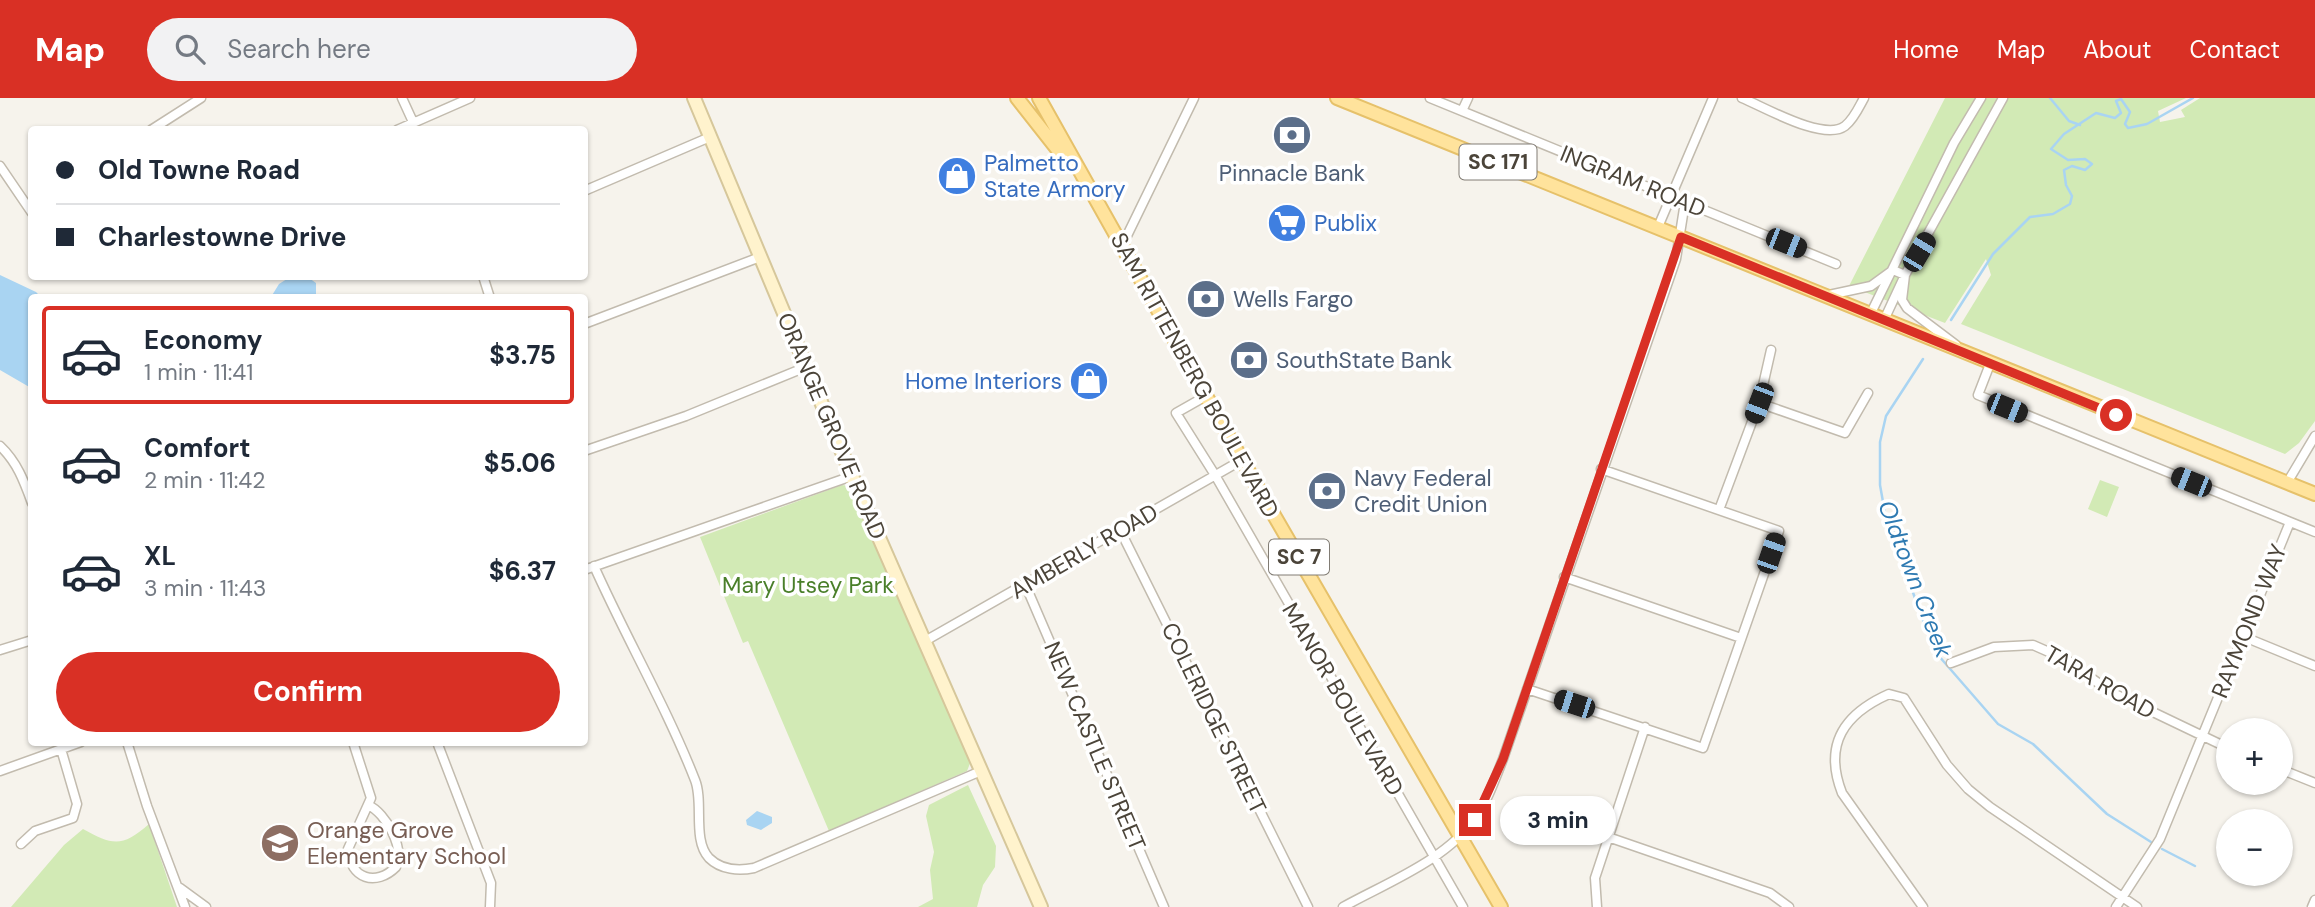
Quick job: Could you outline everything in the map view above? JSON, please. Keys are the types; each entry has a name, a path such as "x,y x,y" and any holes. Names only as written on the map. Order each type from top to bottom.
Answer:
{"main road":[{"name":"SAM RITTENBERG BOULEVARD","path":"1017,98 1100,206"},
{"name":"SAM RITTENBERG BOULEVARD","path":"1040,98 1242,460 1501,907"},
{"name":"SC 171","path":"1337,98 2315,494"}],"street":[{"path":"157,126 201,98"},
{"path":"402,98 413,122"},
{"path":"405,126 470,98"},
{"name":"ORANGE GROVE ROAD","path":"694,98 852,476 1041,907"},
{"path":"1122,246 1194,98"},
{"name":"INGRAM ROAD","path":"1430,98 1836,264"},
{"path":"1462,111 1468,98"},
{"path":"1658,227 1713,98"},
{"path":"1742,98 1814,129 1833,131 1845,126 1864,98"},
{"path":"1871,313 1954,144 1981,98"},
{"path":"1885,318 1905,275 2003,98"},
{"path":"588,189 710,137"},
{"path":"0,166 28,206"},
{"path":"1343,907 1433,856 1461,835 1475,820 1493,784 1681,237 1685,202"},
{"path":"588,322 760,257"},
{"path":"1893,270 1905,275"},
{"path":"1826,295 1871,286 1893,270"},
{"path":"1905,275 1902,300 1907,308 1966,354"},
{"path":"1719,510 1759,403 1771,350"},
{"path":"1990,364 1978,395 2315,532"},
{"path":"588,450 686,416 806,367"},
{"path":"1759,403 1845,433 1868,393"},
{"name":"MANOR BOULEVARD","path":"1206,396 1176,413 1215,475 1463,907"},
{"path":"2287,483 2315,436"},
{"path":"0,446 11,457 28,492"},
{"name":"AMBERLY ROAD","path":"925,641 1242,460"},
{"path":"1527,689 1703,748 1779,531 1601,469"},
{"path":"588,568 852,476"},
{"name":"RAYMOND WAY","path":"2116,907 2160,839 2290,522"},
{"name":"COLERIDGE STREET","path":"1120,530 1308,907"},
{"path":"594,566 625,636 673,726 696,784 704,850 720,865 731,869 754,868 981,771"},
{"path":"1564,577 1741,638"},
{"name":"NEW CASTLE STREET","path":"1025,584 1164,907"},
{"path":"2242,636 2315,666"},
{"path":"0,650 28,641"},
{"name":"TARA ROAD","path":"1951,663 2008,645 2033,645 2052,652 2109,691 2216,744"},
{"path":"1923,907 1842,793 1835,763 1836,741 1856,712 1889,694 1904,698 1947,765 1968,789 1990,807 2137,907"},
{"path":"1597,907 1595,878 1645,727"},
{"path":"0,771 70,746"},
{"path":"128,746 147,806 185,907"},
{"path":"354,746 370,794 368,805 348,849 352,867 367,879 381,878 396,867 400,853 382,814 368,805"},
{"path":"439,746 491,883 490,907"},
{"path":"21,844 35,831 73,818 76,813 77,804 61,749"},
{"path":"2293,774 2315,783"},
{"path":"1608,837 1770,893 1788,907"},
{"path":"180,888 206,907"},
{"path":"2312,907 2315,900"}],"green space":[{"path":"1945,98 2186,98 2158,111 2160,122 2185,117 2181,110 2200,98 2315,98 2315,421 2299,443 2285,454 1961,324 1991,275 1986,259 1945,323 1849,286"},
{"path":"2100,480 2119,487 2107,517 2088,509"},
{"name":"Mary Utsey Park","path":"842,485 850,486 971,761 967,771 829,831 748,641 743,643 700,537"},
{"path":"968,785 996,846 995,867 983,885 977,907 918,907 933,899 930,870 934,852 926,816 929,805"},
{"path":"149,824 177,907 11,907 64,845 83,829 102,839 118,842 132,837"}],"water":[{"path":"0,275 38,294 28,294 28,386 0,370"},
{"path":"285,280 312,280 316,283 316,294 273,294"},
{"path":"757,811 772,817 772,823 761,830 747,825 746,820"}],"waterway":[{"path":"2050,98 2069,121 2080,125"},
{"name":"Oldtown Creek","path":"1951,320 1993,254 2030,217 2053,214 2070,204 2072,196 2066,185 2064,170 2072,166 2085,170 2092,164 2085,159 2068,160 2051,149 2064,134 2096,113 2115,118 2121,113 2116,101 2121,99 2130,112 2125,124 2128,128 2147,124 2193,98"},
{"name":"Oldtown Creek","path":"1923,359 1886,416 1880,442 1880,485 1885,513 1907,562 1910,584 1938,655 1998,724 2033,744 2107,814 2151,842"},
{"name":"Oldtown Creek","path":"2162,849 2195,866"}],"place":[{"name":"Pinnacle Bank","path":"1292,135"},
{"name":"Palmetto State Armory","path":"957,176"},
{"name":"Publix","path":"1287,223"},
{"name":"Wells Fargo","path":"1206,299"},
{"name":"SouthState Bank","path":"1249,360"},
{"name":"Home Interiors","path":"1089,381"},
{"name":"Navy Federal Credit Union","path":"1327,491"},
{"name":"Orange Grove Elementary School","path":"280,843"}],"route":[{"path":"1475,820 1503,759 1676,259 1681,237 1885,318 2116,415"}]}
